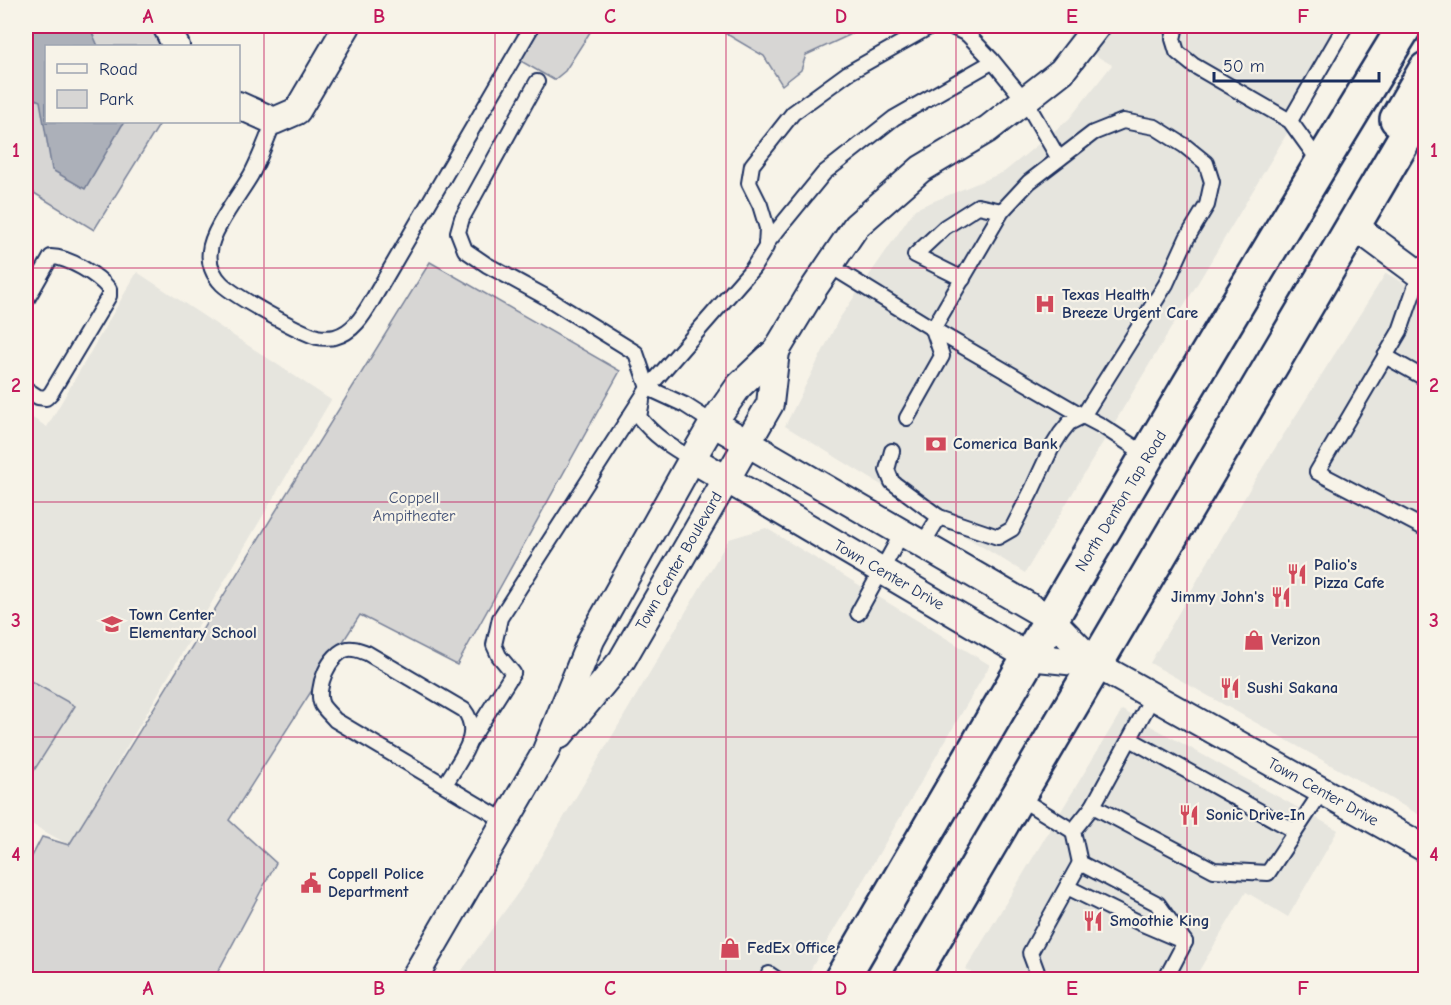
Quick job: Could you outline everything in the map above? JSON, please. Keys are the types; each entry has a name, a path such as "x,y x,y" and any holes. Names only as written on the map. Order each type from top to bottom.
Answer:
{"main road":[{"name":"North Denton Tap Road","path":"841,980 1029,657 1405,26"},
{"path":"1360,213 1381,147 1425,69"},
{"path":"910,980 1425,102"}],"street":[{"path":"166,26 176,45"},
{"path":"240,105 285,116 346,26"},
{"name":"Town Center Boulevard","path":"413,980 545,753 591,639 713,423 739,386 776,351 856,226 921,169 988,129 1026,102 1062,71 1097,26"},
{"path":"1360,213 1422,277"},
{"name":"Town Center Boulevard","path":"545,753 622,660 748,443 770,404 776,351"},
{"name":"Town Center Drive","path":"713,423 1051,620 1095,664 1425,849"},
{"name":"Town Center Drive","path":"692,459 1029,657 1095,664"}],"lane":[{"path":"285,116 215,235 210,250 211,269 221,283 240,296 302,330 319,338 336,337 350,330 362,317 532,26"},
{"path":"766,244 767,228 760,205 749,183 752,165 793,113 848,73 931,26"},
{"path":"945,26 967,34 993,62 1026,102 1059,159"},
{"path":"1176,26 1173,39 1177,52 1192,65 1290,121 1321,164"},
{"path":"1290,121 1340,27"},
{"path":"445,785 513,673 499,656 494,645 501,618 648,388 753,268 766,244 824,173 894,118 993,62"},
{"path":"537,82 462,218 458,232 465,250 636,353 648,388 642,401 639,417 649,430 665,443 692,459"},
{"path":"892,451 887,470 892,482 939,517 998,537 1012,529 1051,449 1069,423 1083,416 1166,284 1187,238 1206,205 1212,182 1206,163 1155,127 1123,121 1093,133 1029,182 1002,211 933,329 942,356 907,418"},
{"path":"963,279 915,255 945,227 978,206 1002,211"},
{"path":"26,301 51,257 62,257 103,282 109,289 108,296 51,393 46,398 38,397 26,389"},
{"path":"829,265 933,329 1102,426 1148,456"},
{"path":"1422,277 1400,331 1317,471 1425,529"},
{"path":"1385,356 1425,379"},
{"path":"648,388 685,405 713,423"},
{"path":"858,613 881,570 912,539 939,517"},
{"path":"470,741 473,730 471,719 464,710 367,653 356,649 346,649 337,655 320,685 321,704 335,720 505,821"},
{"path":"1073,831 1093,806 1154,696"},
{"path":"1130,739 1295,831"},
{"path":"1093,806 1214,870 1268,873 1322,791"},
{"path":"1018,797 1073,831 1080,863 1030,953 1040,980"},
{"path":"1080,863 1158,904 1185,942"},
{"path":"1067,887 1185,942"},
{"path":"1165,980 1185,942"}],"shaded area":[{"path":"26,26 89,26 98,45 45,45 45,123 123,123 85,189 52,170 40,101 26,95"},
{"path":"1074,26 1351,26 1025,573 785,426 839,319 915,209 1004,172 1069,119 1112,65 1067,39"},
{"name":"Town Center Elementary School","path":"137,272 331,400 69,845 26,821 26,414 47,427"},
{"path":"1386,273 1425,295 1425,818 1150,663 1253,483"},
{"path":"766,528 990,665 805,979 455,980 525,883 729,539"},
{"path":"1122,710 1338,830 1288,917 1246,892 1194,979 983,980 966,969"}],"green space":[{"path":"26,26 152,26 162,45 45,45 45,123 160,123 94,230 26,188"},
{"path":"540,26 594,26 565,71 554,80 519,60"},
{"path":"713,26 869,26 806,55 801,70 782,85 764,56"},
{"name":"Coppell Ampitheater","path":"430,262 620,371 457,665 360,615 229,820 276,863 214,979 26,980 26,868 42,837 69,845"},
{"path":"27,679 75,706 26,783 26,682"}],"place":[{"name":"Texas Health Breeze Urgent Care","path":"1045,304"},
{"name":"Comerica Bank","path":"936,444"},
{"name":"Palio's Pizza Cafe","path":"1297,574"},
{"name":"Jimmy John's","path":"1281,597"},
{"name":"Town Center Elementary School","path":"112,624"},
{"name":"Verizon","path":"1254,640"},
{"name":"Sushi Sakana","path":"1230,688"},
{"name":"Sonic Drive-In","path":"1189,815"},
{"name":"Coppell Police Department","path":"311,883"},
{"name":"Smoothie King","path":"1093,921"},
{"name":"FedEx Office","path":"730,948"}]}
